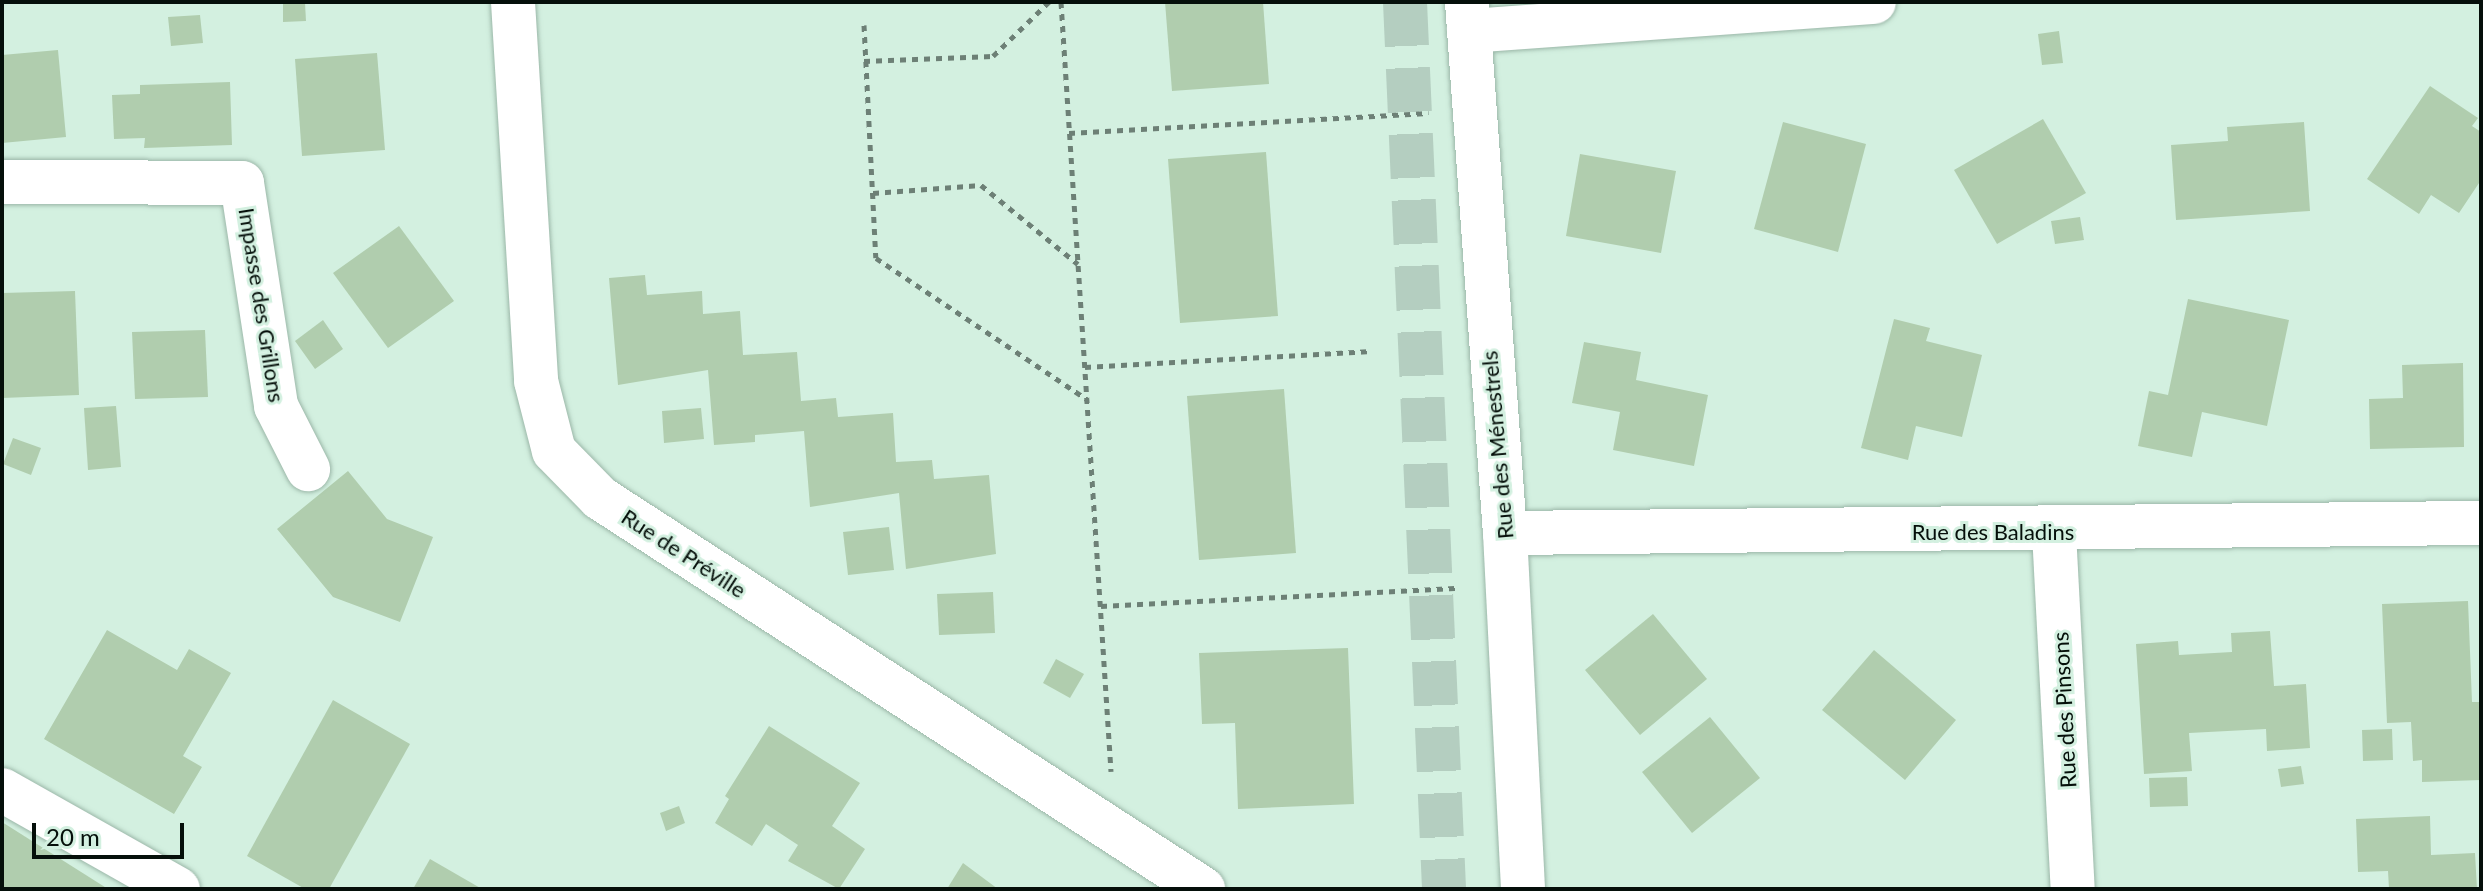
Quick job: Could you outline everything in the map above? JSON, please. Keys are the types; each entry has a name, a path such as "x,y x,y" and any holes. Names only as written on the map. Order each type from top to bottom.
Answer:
{"street":[{"name":"Rue de Préville","path":"513,2 536,381 554,451 600,498 1203,889"},
{"path":"1468,17 1874,2"},
{"name":"Rue des Ménestrels","path":"1468,17 1505,533 1523,889"},
{"name":"Impasse des Grillons","path":"2,182 242,183 276,406 308,469"},
{"name":"Rue des Baladins","path":"1505,533 2054,532 2481,523"},
{"name":"Rue des Pinsons","path":"2054,532 2073,889"},
{"path":"2,790 178,889"}],"path":[{"path":"864,61 993,56 1049,2"},
{"path":"1061,2 1112,785"},
{"path":"864,25 876,258 1087,400"},
{"path":"1069,133 1433,113"},
{"path":"873,193 981,185 1079,265"},
{"path":"1085,367 1372,351"},
{"path":"1101,606 1463,588"}],"building":[{"path":"1165,2 1263,2 1269,84 1172,91"},
{"path":"283,3 305,3 306,21 283,22"},
{"path":"200,15 203,43 171,46 168,17"},
{"path":"2059,31 2063,63 2042,65 2038,34"},
{"path":"58,50 66,137 2,143 2,55"},
{"path":"377,53 385,150 302,156 295,59"},
{"path":"230,82 232,145 144,148 145,138 114,139 112,95 140,94 140,85"},
{"path":"2430,86 2478,118 2472,126 2481,132 2481,180 2459,213 2431,195 2419,214 2367,179"},
{"path":"2043,119 2086,193 1997,244 1954,170"},
{"path":"1783,122 1866,144 1838,252 1754,229"},
{"path":"2304,122 2310,211 2176,220 2171,145 2228,141 2227,127"},
{"path":"1266,152 1278,316 1180,323 1168,159"},
{"path":"1580,154 1676,171 1661,253 1566,236"},
{"path":"2080,217 2084,240 2055,244 2051,221"},
{"path":"399,226 454,301 388,348 333,273"},
{"path":"645,275 647,295 702,291 703,314 740,311 743,355 797,352 801,401 836,398 838,417 893,413 896,462 932,460 934,479 989,475 996,554 906,569 899,493 810,507 804,431 755,435 755,442 714,445 708,370 618,385 609,278"},
{"path":"75,291 79,395 2,398 2,293"},
{"path":"2188,299 2289,320 2267,426 2202,412 2192,457 2138,446 2149,391 2168,395"},
{"path":"1894,319 1930,328 1926,341 1982,355 1962,437 1916,426 1908,460 1861,448"},
{"path":"323,320 343,349 315,369 295,341"},
{"path":"205,330 208,397 135,399 132,332"},
{"path":"1584,342 1641,352 1636,380 1708,395 1694,466 1613,450 1620,412 1572,403"},
{"path":"2463,363 2464,447 2370,449 2369,399 2403,398 2402,365"},
{"path":"1284,389 1296,553 1199,560 1187,396"},
{"path":"116,406 121,467 88,470 84,408"},
{"path":"701,408 704,439 664,443 662,411"},
{"path":"13,438 41,448 31,475 3,464"},
{"path":"348,471 387,519 433,537 400,622 333,597 277,529"},
{"path":"889,527 894,570 848,575 843,532"},
{"path":"993,592 995,633 939,635 937,594"},
{"path":"2468,601 2472,702 2481,702 2481,780 2422,782 2422,760 2413,761 2411,722 2387,723 2382,604"},
{"path":"1653,614 1707,679 1640,735 1585,670"},
{"path":"107,630 177,670 189,649 231,673 183,756 202,767 174,814 44,739"},
{"path":"2270,631 2274,686 2306,684 2310,748 2267,751 2266,729 2189,733 2192,771 2144,774 2136,644 2178,641 2179,655 2232,652 2231,633"},
{"path":"1348,648 1354,804 1238,809 1235,723 1202,724 1199,653"},
{"path":"1874,650 1956,720 1905,780 1822,710"},
{"path":"1056,659 1084,674 1070,698 1043,683"},
{"path":"333,700 410,744 329,889 305,889 247,856"},
{"path":"1710,717 1760,778 1692,833 1642,772"},
{"path":"769,726 860,783 832,826 865,849 839,889 788,861 798,845 766,824 752,846 715,823 729,799 725,796"},
{"path":"2392,729 2393,760 2363,761 2362,730"},
{"path":"2301,766 2304,784 2281,787 2278,769"},
{"path":"2187,777 2188,806 2150,807 2149,778"},
{"path":"679,806 685,823 666,831 660,813"},
{"path":"2430,816 2431,855 2475,853 2477,889 2389,889 2388,871 2358,872 2356,819"},
{"path":"2,822 108,889 2,889"},
{"path":"430,859 482,889 413,889"},
{"path":"963,863 998,889 947,889"}],"tunnel":[{"path":"1405,2 1444,889"}]}
